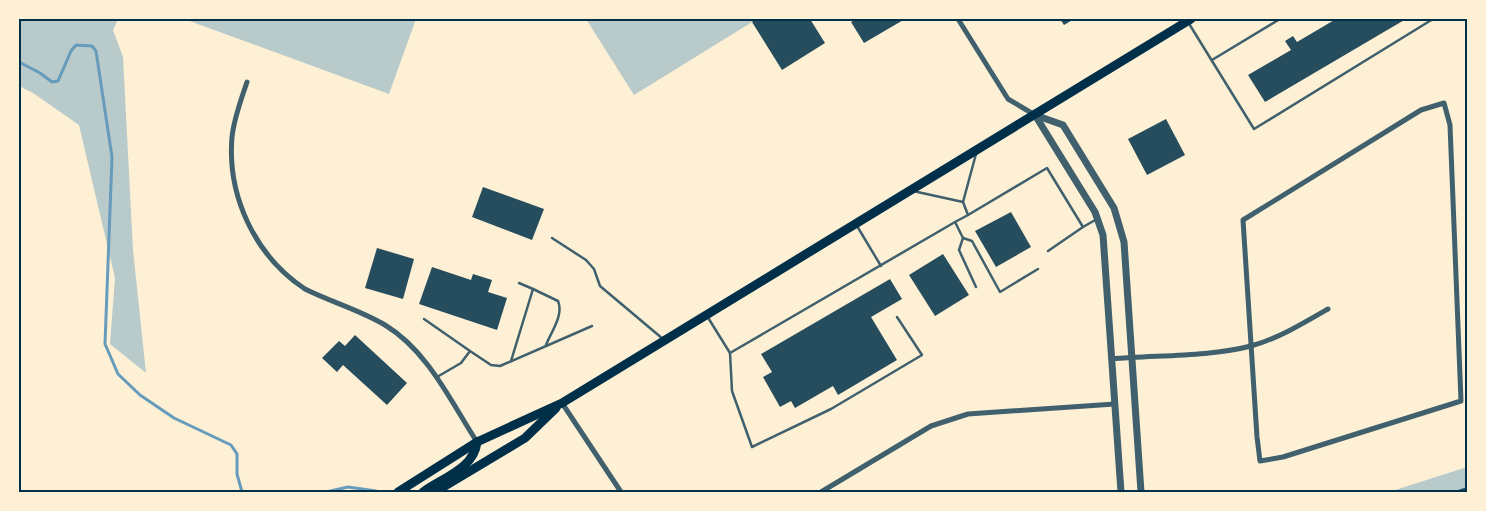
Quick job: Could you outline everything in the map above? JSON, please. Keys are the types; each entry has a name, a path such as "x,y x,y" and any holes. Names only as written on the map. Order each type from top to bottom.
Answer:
{"main road":[{"path":"398,492 477,442 562,403 1189,20"},
{"path":"436,492 525,438 562,403"},
{"path":"423,492 468,462 476,450 477,442"}],"street":[{"path":"958,19 1008,99 1035,115 1063,126 1114,208 1124,242 1141,492"},
{"path":"247,82 232,135 233,175 244,214 264,251 293,281 385,325 401,336 417,352 435,377 477,442"},
{"path":"1444,103 1450,126 1461,401 1282,457 1260,461 1251,346 1243,220 1421,110 1444,103"},
{"path":"1035,115 1098,219 1104,241 1121,492"},
{"path":"1112,359 1227,350 1251,346 1305,322 1328,309"},
{"path":"562,403 621,492"},
{"path":"821,492 930,426 968,414 1115,404"}],"lane":[{"path":"1212,60 1280,19"},
{"path":"1189,20 1254,129 1433,19"},
{"path":"968,214 963,202 977,150"},
{"path":"730,353 1047,168 1083,227"},
{"path":"911,190 963,202"},
{"path":"1048,251 1098,219"},
{"path":"956,222 963,238 959,250 976,286"},
{"path":"856,224 881,266"},
{"path":"552,238 586,260 594,269 600,286 665,340"},
{"path":"963,238 972,241 1000,292 1038,269"},
{"path":"519,283 558,301 560,312 546,346"},
{"path":"511,361 533,289"},
{"path":"707,315 730,353 733,398 752,447 831,409 922,355 898,318"},
{"path":"424,318 491,365 500,366 592,326"},
{"path":"435,377 461,363 470,351"}],"shaded area":[{"path":"19,19 118,19 113,30 123,57 133,250 146,373 110,344 115,278 79,125 33,93 19,86"},
{"path":"184,19 416,19 389,94"},
{"path":"586,19 757,19 634,95"},
{"path":"1467,467 1467,492 1389,492"}],"building":[{"path":"756,19 810,19 825,43 782,70 752,22"},
{"path":"857,19 905,19 864,43 851,22"},
{"path":"1060,19 1074,19 1064,25"},
{"path":"1336,19 1406,19 1265,102 1248,75 1291,50 1285,41 1293,36 1297,42"},
{"path":"1166,119 1185,155 1147,175 1128,139"},
{"path":"483,187 544,209 532,240 472,217"},
{"path":"1011,212 1031,247 996,267 975,231"},
{"path":"377,248 414,259 403,299 365,288"},
{"path":"943,254 969,295 935,316 909,275"},
{"path":"432,267 471,280 473,274 492,280 488,292 507,298 497,330 419,304"},
{"path":"890,279 902,299 871,317 897,360 838,395 833,386 795,408 791,401 780,407 763,377 772,372 761,354"},
{"path":"355,335 407,383 387,405 343,365 337,372 322,358 339,341 345,346"},
{"path":"1467,487 1467,492 1452,492"}],"waterway":[{"path":"19,62 52,82 58,81 71,51 76,45 92,46 96,51 112,157 105,344 118,374 140,395 174,418 231,445 237,454 237,474 242,492"},
{"path":"326,492 348,487 376,491"}]}
